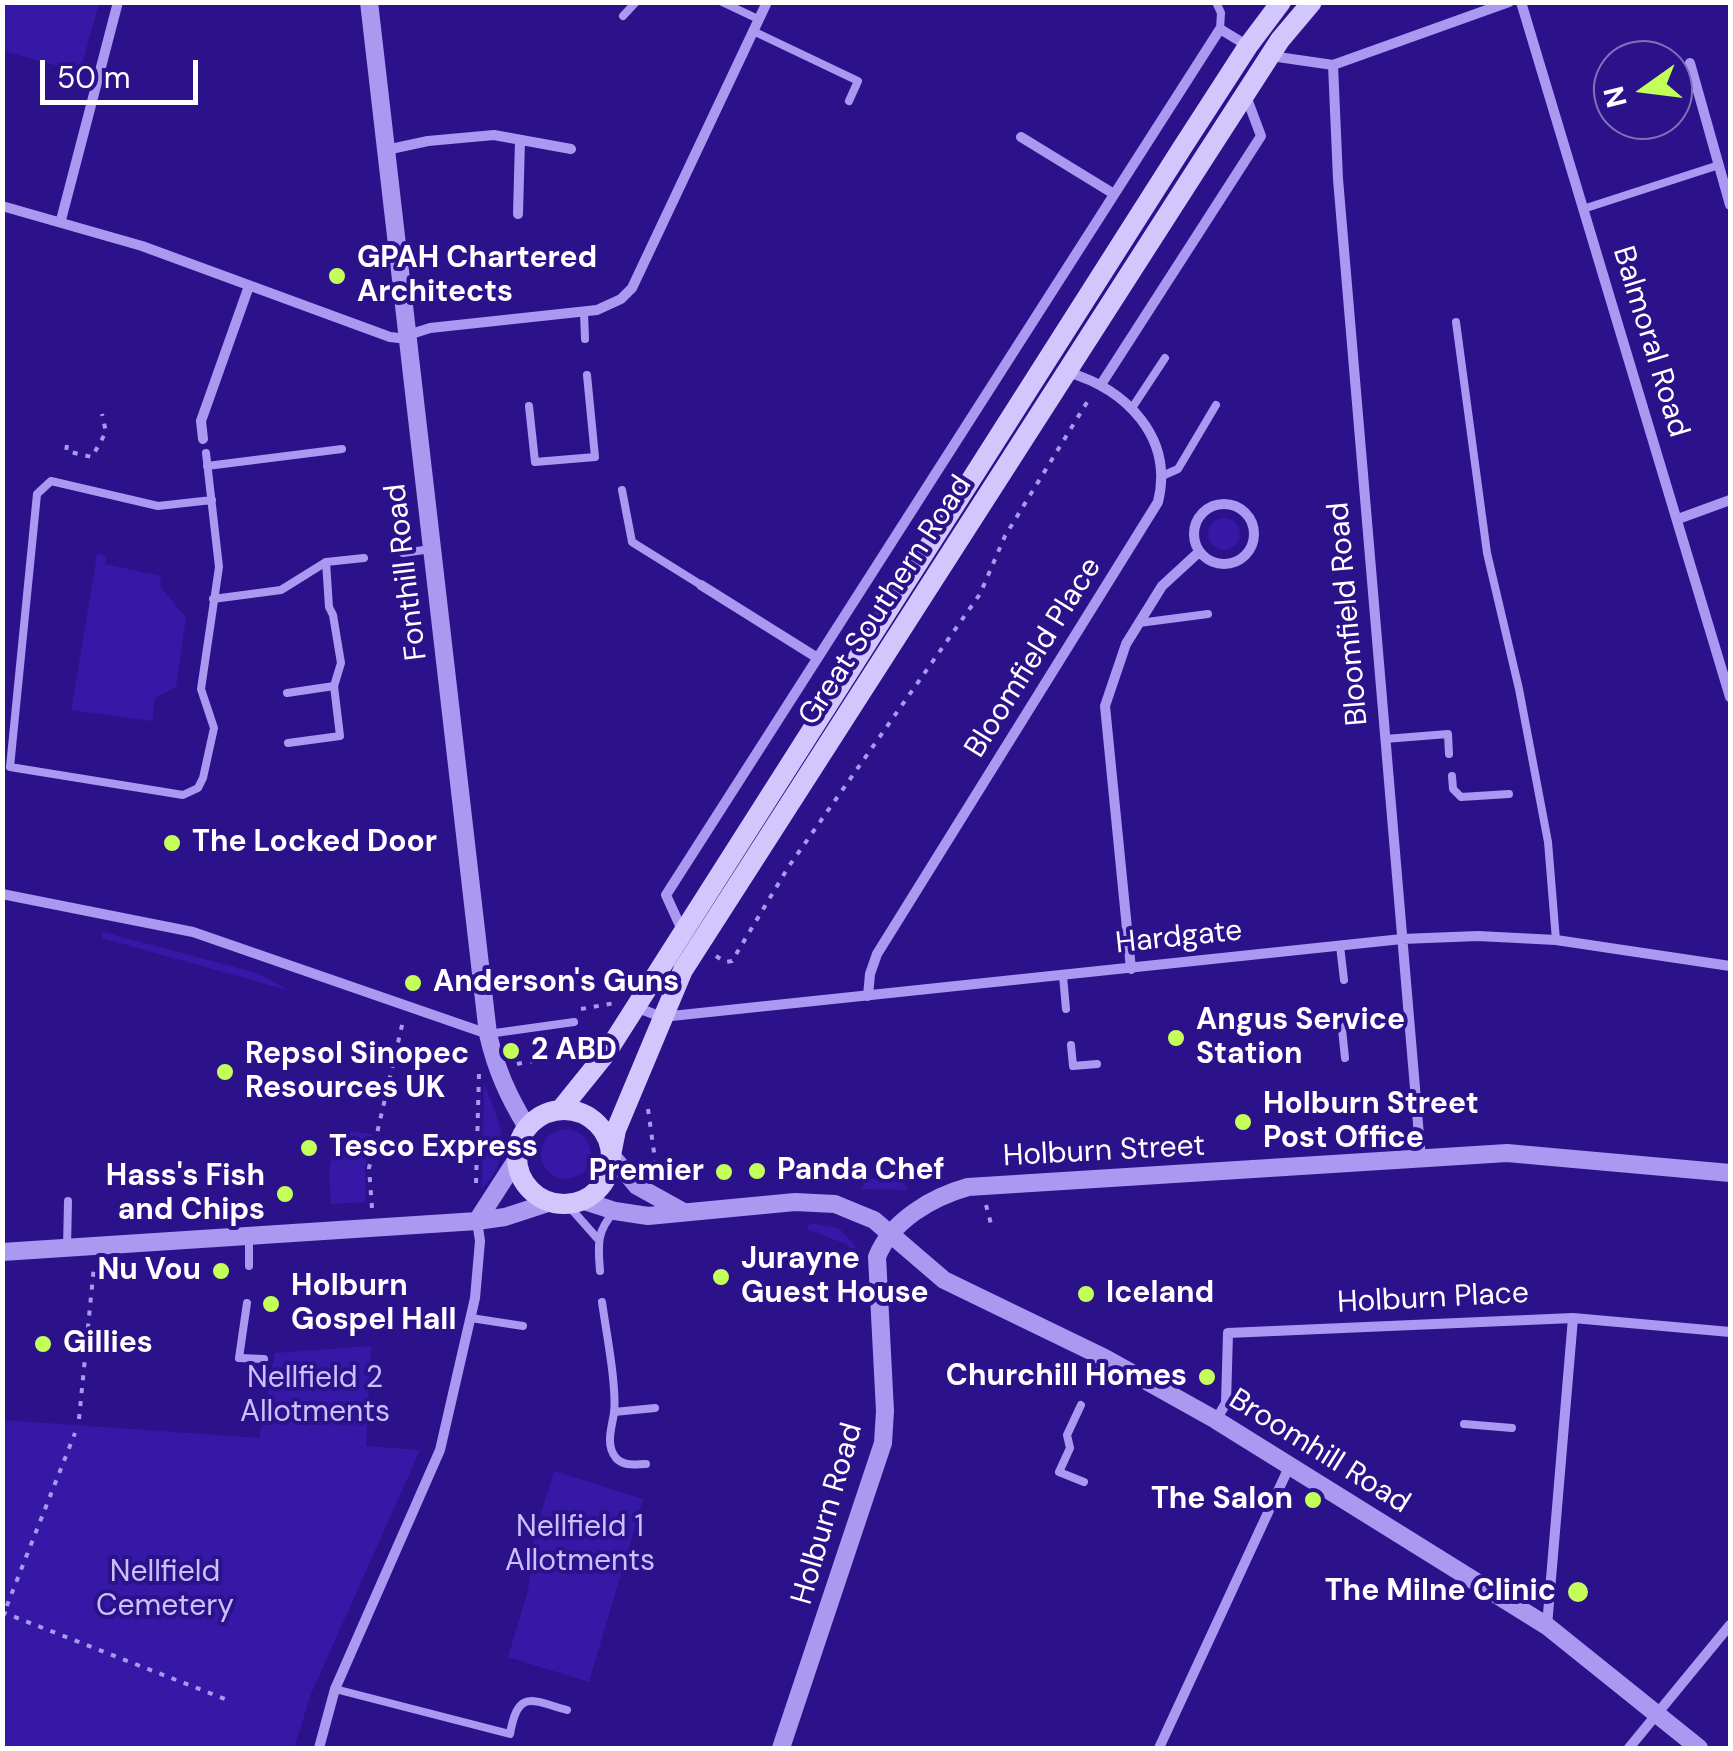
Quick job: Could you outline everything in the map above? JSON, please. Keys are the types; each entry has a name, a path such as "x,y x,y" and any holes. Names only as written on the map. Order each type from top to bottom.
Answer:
{"main road":[{"name":"Great Southern Road","path":"561,1110 607,1052 626,1005 682,930 1248,46 1281,2"},
{"name":"Great Southern Road","path":"610,1155 616,1130 683,970 1270,56 1312,2"},
{"path":"561,1110 580,1112 596,1122 606,1137 610,1155 603,1182 566,1202 527,1186 517,1159 518,1144 528,1126 542,1114 561,1110"}],"street":[{"path":"61,220 118,2"},
{"name":"Fonthill Road","path":"370,2 488,1034 496,1069 528,1126"},
{"path":"2,206 142,246 390,337 430,328 584,313 610,306 632,288 766,2"},
{"path":"1270,56 1334,65 1509,2"},
{"name":"Balmoral Road","path":"1521,2 1730,697"},
{"path":"1220,29 1248,46"},
{"name":"Great Southern Road","path":"682,930 666,895 1220,29"},
{"name":"Bloomfield Road","path":"1334,65 1335,144 1421,1160"},
{"path":"1693,74 1730,205"},
{"path":"1102,383 1262,136 1246,96"},
{"path":"386,150 428,141 494,135 571,149"},
{"path":"1021,137 1114,194"},
{"path":"518,214 520,140"},
{"path":"203,439 201,420 248,286"},
{"path":"1068,372 1102,383 1132,408 1153,436 1162,476"},
{"name":"Bloomfield Place","path":"868,996 870,974 878,954 1146,526 1158,502 1162,476"},
{"path":"1678,519 1730,500"},
{"path":"1221,504 1232,504 1249,516 1254,526 1252,547 1237,562 1216,564 1199,552 1194,532 1202,513 1221,504"},
{"path":"1130,969 1104,706 1126,644 1169,578 1199,552"},
{"path":"701,585 816,657"},
{"path":"2,894 193,932 488,1034"},
{"name":"Hardgate","path":"626,1005 662,1017 1340,946 1478,936 1556,940 1730,966"},
{"name":"Holburn Street","path":"892,1232 924,1205 968,1188 1507,1153 1730,1172"},
{"path":"610,1155 638,1186 682,1210"},
{"path":"319,1748 336,1689 440,1450 471,1318 480,1242 477,1221 517,1159"},
{"path":"2,1252 477,1221 566,1202 648,1216 794,1202 835,1204 892,1232"},
{"name":"Broomhill Road","path":"892,1232 944,1280 1101,1366 1216,1420 1547,1626 1699,1748"},
{"name":"Holburn Road","path":"781,1748 883,1443 885,1411 875,1266 880,1248 892,1232"},
{"path":"1547,1626 1559,1433 1574,1318"},
{"name":"Holburn Place","path":"1216,1420 1226,1403 1228,1333 1574,1318 1730,1332"},
{"path":"1158,1748 1290,1465"},
{"path":"1630,1748 1730,1625"}],"lane":[{"path":"623,16 636,2"},
{"path":"722,2 758,19"},
{"path":"1216,2 1221,13 1220,29"},
{"path":"753,31 858,81 849,101"},
{"path":"1583,209 1719,165"},
{"path":"584,313 585,339"},
{"path":"1456,322 1486,553 1519,688 1548,842 1556,940"},
{"path":"1132,408 1166,358"},
{"path":"528,406 535,462 596,457 587,375"},
{"path":"1162,476 1178,469 1216,405"},
{"path":"207,466 342,449"},
{"path":"206,453 212,500 219,566 201,690 214,728 204,778 198,788 184,795 10,767 36,494 51,481 158,506 212,500"},
{"path":"622,490 632,542 701,585"},
{"path":"403,553 431,549"},
{"path":"213,599 281,590 326,562 364,558"},
{"path":"288,742 340,736 334,686 341,663 333,615 328,608 326,562"},
{"path":"1139,623 1208,614"},
{"path":"287,693 334,686"},
{"path":"1385,739 1448,734 1450,754"},
{"path":"1452,776 1453,789 1461,796 1509,794"},
{"path":"1340,946 1344,980"},
{"path":"1063,976 1066,1009"},
{"path":"1346,1058 1342,1029 1349,1022 1348,1016"},
{"path":"488,1034 574,1022"},
{"path":"1071,1045 1073,1066 1097,1064"},
{"path":"67,1248 68,1201"},
{"path":"566,1202 597,1238"},
{"path":"600,1271 597,1238 615,1212"},
{"path":"248,1236 249,1266"},
{"path":"602,1302 614,1412 609,1430 616,1458 626,1465 646,1464"},
{"path":"248,1303 239,1358 264,1359"},
{"path":"471,1318 523,1326"},
{"path":"1082,1405 1067,1436 1070,1448 1059,1472 1084,1482"},
{"path":"614,1412 655,1408"},
{"path":"1464,1424 1512,1428"},
{"path":"336,1689 510,1734 514,1709 524,1701 567,1710"}],"path":[{"path":"700,944 725,962 732,962 789,866 980,594 1004,536 1086,402 1102,383"},
{"path":"67,445 66,451 92,457 106,432 102,414"},
{"path":"574,1022 582,1006 626,1005"},
{"path":"373,1228 370,1168 407,1007"},
{"path":"512,1065 585,1051"},
{"path":"474,1190 478,1073"},
{"path":"647,1103 658,1178"},
{"path":"986,1204 991,1224"},
{"path":"79,1420 94,1247"},
{"path":"76,1433 3,1615 230,1701"}],"green space":[{"path":"2,3 99,3 80,72 3,51"},
{"path":"1224,518 1235,523 1240,534 1235,545 1224,550 1213,545 1208,534 1213,523"},
{"path":"97,554 106,556 105,564 161,576 160,586 186,618 176,687 155,698 152,721 71,710"},
{"path":"103,932 257,973 290,991 102,938"},
{"path":"484,1082 499,1125 502,1149 493,1175 482,1189"},
{"path":"566,1129 584,1136 591,1154 584,1172 566,1179 548,1172 541,1154 548,1136"},
{"path":"338,1130 372,1134 365,1169 366,1202 331,1204 329,1169"},
{"path":"902,1177 907,1190 861,1189 867,1179"},
{"path":"810,1223 839,1228 856,1247 851,1250 846,1244 807,1229"},
{"name":"Nellfield Cemetery","path":"371,1346 366,1446 420,1450 311,1694 294,1748 3,1748 3,1420 259,1438 275,1353"},
{"name":"Nellfield 1 Allotments","path":"554,1471 643,1499 589,1682 508,1657 528,1591 534,1536"}],"place":[{"name":"GPAH Chartered Architects","path":"337,276"},
{"name":"The Locked Door","path":"172,843"},
{"name":"Anderson's Guns","path":"413,983"},
{"name":"Angus Service Station","path":"1176,1038"},
{"name":"2 ABD","path":"511,1051"},
{"name":"Repsol Sinopec Resources UK","path":"225,1072"},
{"name":"Holburn Street Post Office","path":"1243,1122"},
{"name":"Tesco Express","path":"309,1148"},
{"name":"Panda Chef","path":"757,1171"},
{"name":"Premier","path":"724,1172"},
{"name":"Hass's Fish and Chips","path":"285,1194"},
{"name":"Nu Vou","path":"221,1271"},
{"name":"Jurayne Guest House","path":"721,1277"},
{"name":"Iceland","path":"1086,1294"},
{"name":"Holburn Gospel Hall","path":"271,1304"},
{"name":"Gillies","path":"43,1344"},
{"name":"Churchill Homes","path":"1207,1377"},
{"name":"The Salon","path":"1313,1500"},
{"name":"The Milne Clinic","path":"1578,1592"}],"park label":[{"name":"Nellfield 2 Allotments","path":"315,1396"}]}
